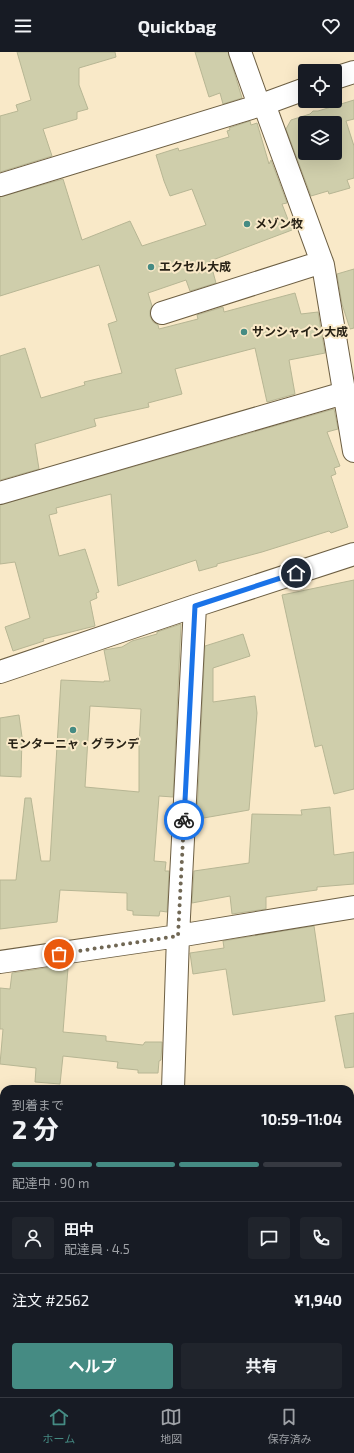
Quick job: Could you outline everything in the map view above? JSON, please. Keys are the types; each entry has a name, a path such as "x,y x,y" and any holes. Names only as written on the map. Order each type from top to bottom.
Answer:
{"street":[{"path":"240,52 262,104 322,262 354,451"},
{"path":"342,76 354,72"},
{"path":"0,185 298,91"},
{"path":"162,313 322,262"},
{"path":"0,493 344,393"},
{"path":"0,672 354,554"},
{"path":"173,1085 178,936 195,606"},
{"path":"0,962 178,936 354,907"}],"building":[{"path":"17,52 115,52 116,57 79,68 79,85 88,109 77,112 77,119 43,129 52,156 0,172 0,116 18,111 16,105 31,100"},
{"path":"195,52 228,52 242,98 223,104 220,93 209,97"},
{"path":"354,100 354,119 346,121 354,146 354,178 347,180 350,188 329,194 328,191 311,196 286,129 291,120 298,118 298,160 342,160 342,116 304,116 310,114 313,111 328,108 342,108 342,104"},
{"path":"250,121 251,125 257,123 269,164 271,160 287,203 282,204 292,230 210,261 216,283 190,291 186,280 148,293 152,306 150,316 153,322 158,325 159,329 198,319 197,315 223,307 224,312 295,293 301,314 318,312 325,353 289,360 295,394 267,402 255,348 175,369 182,394 148,403 149,407 94,419 96,426 35,444 39,469 0,480 0,356 25,348 41,398 85,385 84,382 122,373 108,324 117,321 99,265 0,296 0,197 63,179 82,240 130,221 142,246 206,225 192,189 170,196 156,155 178,148 179,151 229,137 227,131 230,130 229,128"},
{"path":"354,269 354,328 350,329 342,304 337,274"},
{"path":"334,409 338,429 327,432 340,466 334,468 336,474 331,476 348,527 331,533 329,531 262,552 217,564 217,566 199,571 196,560 118,586 111,494 56,508 57,513 49,515 59,556 85,549 99,592 96,593 97,598 90,601 95,626 43,639 44,641 13,651 5,627 30,618 15,562 0,564 0,505"},
{"path":"354,580 354,789 334,794 322,745 315,747 282,595"},
{"path":"181,624 173,797 159,796 154,861 166,862 165,871 169,871 167,912 160,911 159,916 133,915 133,911 127,910 127,893 60,890 57,922 0,929 0,880 16,880 25,798 31,798 41,861 50,861 61,680 110,681 104,650 122,647 132,641 157,634 157,632","holes":["90,706 141,709 139,792 85,787"]},
{"path":"243,634 250,656 213,668 213,702 255,696 257,713 249,810 198,819 197,814 205,646"},
{"path":"19,715 22,737 21,777 0,776 0,718"},
{"path":"330,807 334,855 354,852 354,884 317,887 317,890 266,897 266,909 232,914 230,896 192,903 194,871 249,863 252,814 302,815 301,810"},
{"path":"314,926 325,1001 233,1015 226,969 193,974 190,953 224,948 223,941"},
{"path":"52,967 68,968 63,1032 106,1036 106,1041 143,1045 145,1042 162,1042 161,1060 159,1061 158,1073 138,1073 138,1070 117,1068 118,1062 63,1056 60,1084 35,1082 36,1068 0,1064 3,1029 0,1029 0,988 10,989 12,973"},
{"path":"354,1013 354,1067 345,1068 335,1016"}],"way so far":[{"path":"59,954 178,936 184,820"}],"place":[{"name":"メゾン牧","path":"247,224"},
{"name":"エクセル大成","path":"151,267"},
{"name":"サンシャイン大成","path":"244,332"},
{"name":"モンターニャ・グランデ","path":"73,730"}],"route":[{"path":"184,820 195,606 296,573"}]}
